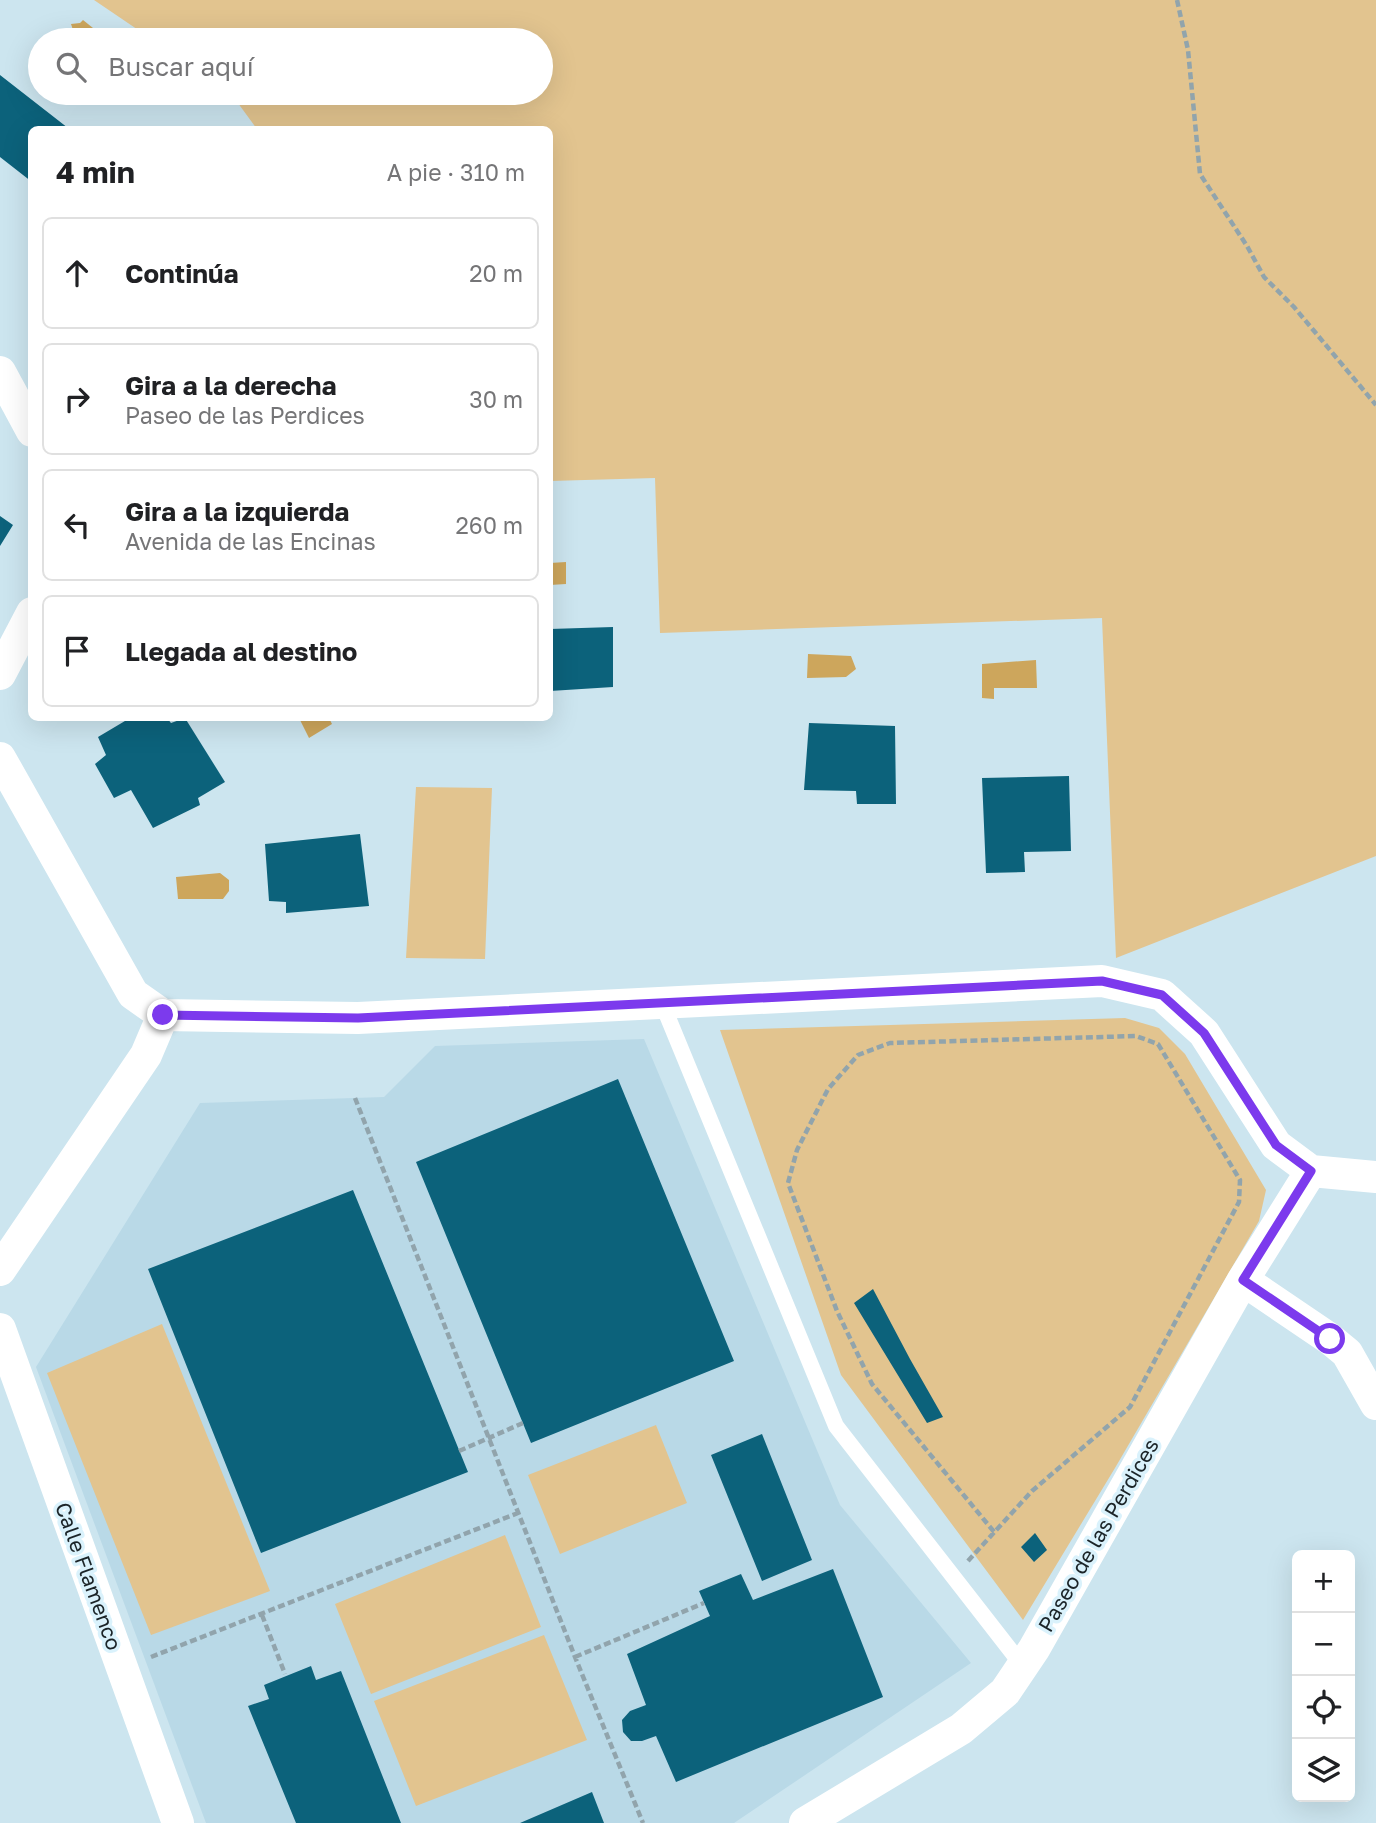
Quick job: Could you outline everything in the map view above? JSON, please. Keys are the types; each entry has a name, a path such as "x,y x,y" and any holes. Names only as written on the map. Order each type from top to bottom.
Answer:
{"street":[{"path":"0,372 28,424"},
{"path":"0,674 28,621"},
{"path":"0,758 133,994 163,1015 358,1018 1102,981 1162,995 1204,1033 1276,1145 1311,1171 1376,1177"},
{"path":"0,1270 146,1055 163,1015"},
{"name":"Paseo de las Perdices","path":"805,1823 961,1729 1005,1692 1243,1280 1311,1171"},
{"path":"1243,1280 1347,1353 1376,1404"},
{"name":"Calle Flamenco","path":"0,1329 178,1823"}],"lane":[{"path":"662,1003 836,1426 1022,1665"}],"path":[{"path":"1177,0 1188,50 1200,174 1247,246 1264,278 1294,307 1376,405"},
{"path":"953,1577 995,1533 1032,1491 1129,1407 1239,1202 1240,1180 1158,1044 1136,1036 890,1042 858,1055 828,1089 797,1150 788,1183 837,1311 872,1384 995,1533"},
{"path":"355,1098 643,1823"},
{"path":"459,1451 523,1423"},
{"path":"121,1666 262,1615 518,1513"},
{"path":"575,1657 704,1603"},
{"path":"262,1615 285,1674"}],"shaded area":[{"path":"94,0 1376,0 1376,856 1116,958 1102,618 660,633 655,478 553,481 553,126 255,126 239,105 553,105 553,28 135,28"},
{"path":"83,20 93,28 72,28 71,24"},
{"path":"566,562 566,584 553,585 553,563"},
{"path":"808,654 851,656 856,669 846,677 807,678"},
{"path":"1036,660 1037,688 994,688 994,699 982,698 982,664"},
{"path":"300,721 330,721 332,724 309,738"},
{"path":"416,787 492,788 485,959 406,958"},
{"path":"220,873 229,880 229,891 223,899 178,899 176,877"},
{"path":"1125,1018 1159,1028 1185,1054 1266,1190 1259,1221 1023,1620 841,1375 720,1030"},
{"path":"644,1039 840,1505 971,1663 734,1823 206,1823 36,1367 200,1103 384,1097 435,1046"},
{"path":"162,1324 270,1591 151,1635 47,1373"},
{"path":"656,1425 687,1503 560,1554 528,1475"},
{"path":"505,1535 541,1627 371,1694 335,1604"},
{"path":"544,1635 587,1740 416,1806 374,1701"}],"building":[{"path":"0,75 28,97 28,105 38,105 65,126 28,126 28,179 0,157"},
{"path":"0,516 13,525 0,546"},
{"path":"613,627 613,687 553,691 553,629"},
{"path":"125,721 187,721 225,782 198,798 200,805 153,828 131,790 114,798 95,764 106,755 98,737"},
{"path":"809,723 895,726 896,804 857,804 856,791 804,790"},
{"path":"1069,776 1071,851 1024,852 1025,872 986,873 982,778"},
{"path":"360,834 369,906 286,913 286,902 269,901 265,844"},
{"path":"618,1079 734,1361 531,1443 416,1162"},
{"path":"353,1190 468,1472 261,1553 148,1269"},
{"path":"873,1289 943,1417 927,1423 854,1303"},
{"path":"762,1434 812,1560 762,1581 711,1455"},
{"path":"1035,1533 1047,1550 1034,1562 1021,1547"},
{"path":"833,1569 883,1697 676,1782 656,1736 642,1741 631,1741 623,1732 622,1720 630,1711 646,1705 627,1654 710,1616 699,1591 741,1574 753,1600"},
{"path":"311,1666 316,1680 341,1671 401,1823 296,1823 248,1706 269,1699 264,1685"},
{"path":"592,1792 604,1823 520,1823"}],"route":[{"path":"163,1015 358,1018 1102,981 1162,995 1204,1033 1276,1145 1311,1171 1243,1280 1330,1339"}]}
